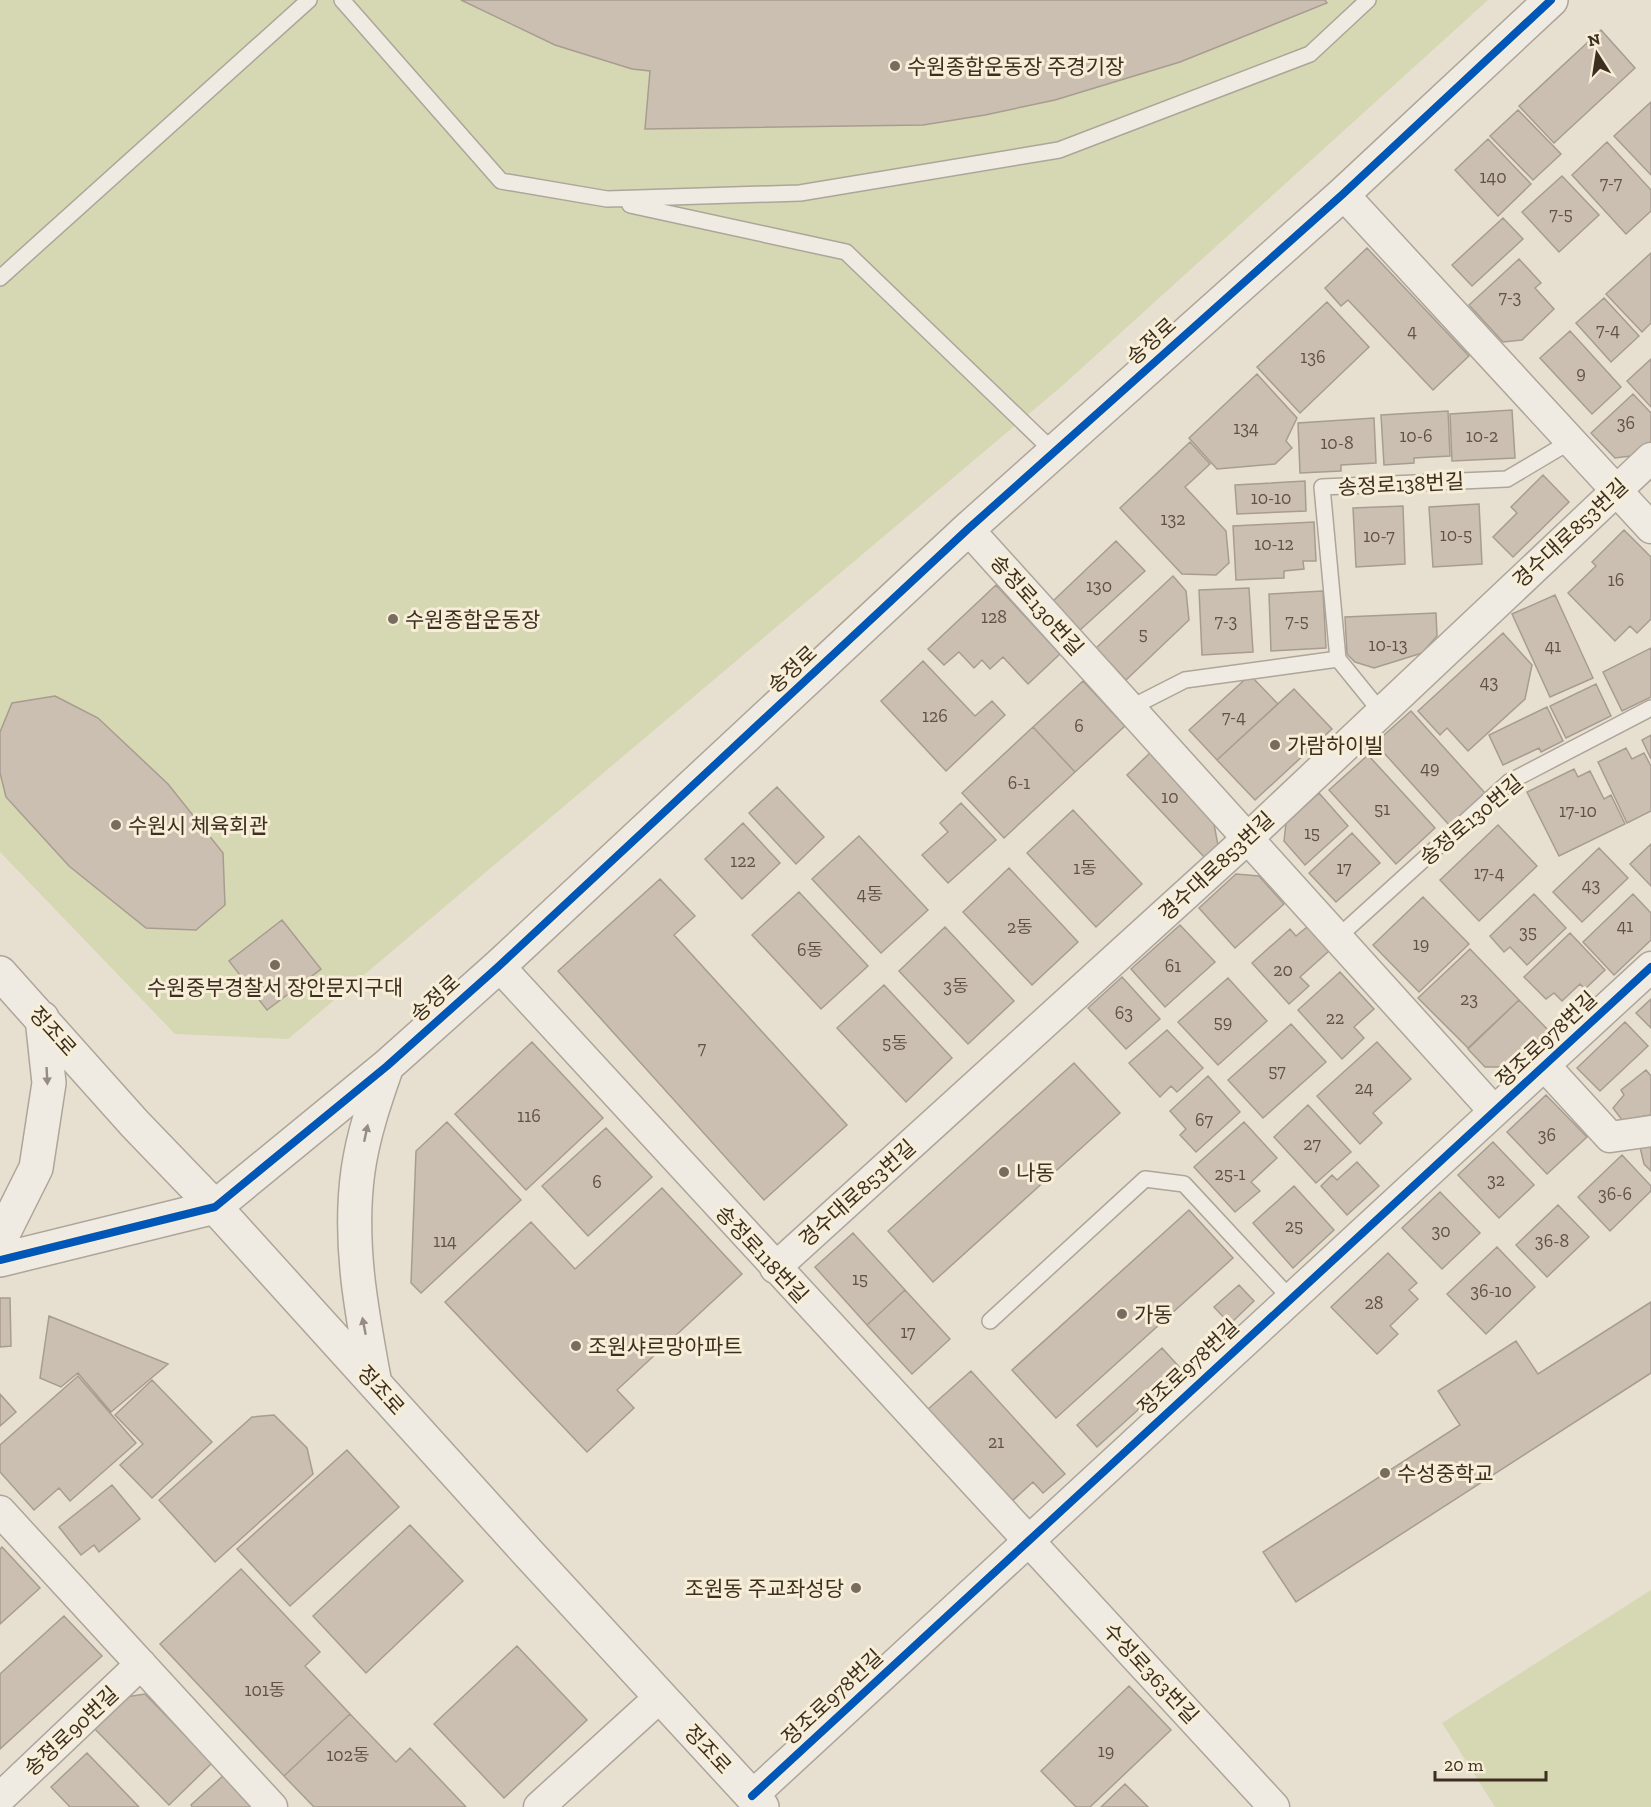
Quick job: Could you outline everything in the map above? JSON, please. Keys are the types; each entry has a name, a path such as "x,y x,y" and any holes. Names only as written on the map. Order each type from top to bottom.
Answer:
{"street":[{"name":"송정로","path":"0,1260 215,1207 387,1066 499,966 968,529 1343,194 1551,0"},
{"path":"1343,194 1651,528"},
{"name":"경수대로853번길","path":"775,1268 1248,838 1651,458"},
{"name":"송정로130번길","path":"968,529 1494,1111"},
{"name":"송정로118번길","path":"499,966 1027,1540"},
{"name":"정조로978번길","path":"757,1801 1027,1540 1651,967"},
{"name":"정조로","path":"0,973 135,1124 215,1207 757,1801"},
{"path":"0,1240 36,1168 49,1083 42,1018"},
{"name":"정조로978번길","path":"1544,1065 1610,1137 1651,1131"},
{"path":"375,1384 359,1300 354,1233 358,1171 370,1113 387,1066"},
{"path":"0,1511 272,1807"},
{"name":"수성로363번길","path":"1027,1540 1274,1807"},
{"name":"송정로90번길","path":"0,1798 141,1664"},
{"path":"539,1807 660,1697"}],"lane":[{"path":"0,278 309,0"},
{"path":"342,0 501,181 607,199 846,252 1054,452"},
{"path":"607,199 800,193 1059,150 1310,54 1368,0"},
{"name":"송정로138번길","path":"1338,659 1322,487 1507,479 1571,441"},
{"path":"1130,708 1185,680 1338,659 1381,712"},
{"name":"송정로130번길","path":"1338,937 1509,782 1651,708"},
{"path":"990,1321 1145,1179 1184,1184 1290,1298"}],"green space":[{"name":"수원종합운동장","path":"0,0 1488,0 1062,386 288,1039 175,1034 0,852"},
{"path":"1651,1590 1651,1807 1495,1807 1442,1723"}],"building":[{"name":"수원종합운동장 주경기장","path":"461,0 1325,0 1327,3 1180,62 1055,100 985,115 923,125 645,129 650,71 632,69 555,45"},
{"path":"1601,30 1635,68 1554,143 1519,106"},
{"path":"1651,102 1651,175 1614,136"},
{"path":"1518,110 1561,154 1533,180 1490,136"},
{"path":"1488,139 1531,184 1498,216 1455,170"},
{"path":"1607,142 1651,190 1651,211 1626,234 1572,175"},
{"path":"1562,176 1599,215 1559,252 1522,212"},
{"path":"1503,218 1523,239 1472,286 1452,265"},
{"path":"1367,248 1469,356 1433,390 1348,300 1341,306 1325,288"},
{"path":"1651,253 1651,323 1642,332 1606,294"},
{"path":"1519,259 1541,283 1535,288 1554,309 1522,340 1503,342 1469,305"},
{"path":"1604,298 1639,336 1611,362 1576,323"},
{"path":"1327,302 1369,347 1300,413 1257,367"},
{"path":"1570,331 1621,387 1592,414 1540,358"},
{"path":"1651,359 1651,407 1627,381"},
{"path":"1257,374 1297,418 1286,441 1292,448 1275,464 1217,469 1189,438"},
{"path":"1633,394 1651,413 1651,444 1639,455 1615,458 1591,433"},
{"path":"1512,410 1515,458 1452,461 1450,414"},
{"path":"1448,411 1450,456 1414,458 1414,463 1384,465 1381,415"},
{"path":"1374,418 1376,463 1341,465 1341,471 1300,473 1298,423"},
{"path":"1190,442 1210,464 1185,487 1226,531 1229,563 1216,575 1182,574 1120,508"},
{"path":"1543,475 1569,502 1513,557 1493,537 1517,513 1511,507"},
{"path":"1305,481 1306,511 1237,514 1235,485"},
{"path":"1479,504 1482,564 1433,567 1429,507"},
{"path":"1403,506 1405,564 1356,567 1353,508"},
{"path":"1314,522 1316,561 1303,561 1304,569 1284,571 1284,578 1236,580 1233,526"},
{"path":"1624,530 1651,557 1651,619 1637,633 1630,626 1615,641 1568,593 1596,566 1592,562"},
{"path":"1116,541 1145,571 1080,630 1053,601"},
{"path":"1173,576 1186,591 1189,620 1126,680 1096,648"},
{"path":"996,585 1060,654 1028,684 1003,657 990,669 982,660 974,668 959,652 944,665 928,649"},
{"path":"1249,588 1253,652 1202,655 1199,590"},
{"path":"1323,591 1326,648 1271,651 1269,594"},
{"path":"1555,595 1593,678 1550,697 1512,614"},
{"path":"1436,613 1437,636 1422,653 1374,668 1355,662 1347,654 1345,617"},
{"path":"1503,633 1532,665 1525,699 1468,751 1447,728 1440,735 1418,711"},
{"path":"1651,648 1651,697 1622,711 1603,672"},
{"path":"923,661 975,716 992,701 1005,715 946,771 881,701"},
{"name":"가람하이빌","path":"1250,675 1278,704 1217,760 1189,730"},
{"path":"1083,681 1125,726 1075,772 1033,727"},
{"path":"1596,684 1611,716 1566,738 1550,706"},
{"name":"가람하이빌","path":"1294,689 1332,729 1255,800 1217,760"},
{"name":"수원시 체육회관","path":"55,696 98,718 168,784 223,853 225,905 196,930 146,928 69,866 6,797 0,773 0,732 12,703"},
{"path":"1547,707 1563,741 1541,752 1539,748 1503,765 1489,735"},
{"path":"1411,711 1485,793 1450,826 1375,743"},
{"path":"1033,727 1075,772 1004,838 962,793"},
{"path":"1651,735 1651,759 1642,740"},
{"path":"1626,748 1632,759 1644,753 1651,766 1651,811 1627,823 1598,762"},
{"path":"1151,752 1213,819 1218,845 1205,858 1127,775"},
{"path":"1368,755 1435,828 1396,864 1329,790"},
{"path":"1574,769 1578,777 1590,771 1604,799 1611,795 1625,824 1559,856 1527,792"},
{"path":"777,787 824,837 796,864 749,813"},
{"path":"1319,793 1348,826 1305,865 1284,841 1286,823"},
{"path":"961,803 996,840 948,883 922,855 948,832 940,823"},
{"path":"1073,810 1142,884 1096,927 1027,853"},
{"path":"743,823 780,863 742,899 705,859"},
{"path":"1498,825 1537,866 1479,921 1440,880"},
{"path":"1352,833 1380,863 1336,902 1309,873"},
{"path":"859,836 928,910 881,953 812,879"},
{"path":"1651,844 1651,886 1630,864"},
{"path":"1599,848 1628,878 1582,922 1553,892"},
{"path":"1009,868 1078,942 1032,985 963,912"},
{"path":"1236,874 1259,876 1284,904 1235,948 1199,908"},
{"path":"660,879 695,916 674,935 847,1125 764,1200 558,971"},
{"path":"799,892 868,966 821,1009 752,935"},
{"path":"1534,894 1566,928 1527,965 1510,947 1504,952 1490,936"},
{"path":"1633,894 1651,913 1651,940 1614,975 1583,942"},
{"path":"1423,897 1469,944 1419,992 1373,945"},
{"name":"수원중부경찰서 장안문지구대","path":"282,920 321,969 267,1010 229,961"},
{"path":"1180,925 1215,962 1165,1007 1131,969"},
{"path":"945,927 1014,1001 968,1044 899,971"},
{"path":"1307,927 1329,951 1300,977 1309,986 1289,1004 1252,963 1290,929 1296,936"},
{"path":"1570,933 1605,970 1585,989 1580,984 1562,1001 1554,993 1546,999 1524,977"},
{"path":"1470,949 1519,1000 1468,1048 1418,998"},
{"path":"1340,972 1374,1009 1354,1027 1364,1038 1342,1059 1298,1010"},
{"path":"1122,977 1160,1019 1126,1049 1088,1008"},
{"path":"1228,978 1267,1021 1218,1065 1178,1022"},
{"path":"884,985 952,1058 906,1102 837,1028"},
{"path":"1651,999 1651,1028 1636,1013"},
{"path":"1519,1000 1548,1030 1509,1067 1485,1067 1468,1049"},
{"path":"1625,1022 1648,1046 1600,1091 1577,1068"},
{"path":"1291,1024 1326,1062 1263,1118 1228,1080"},
{"path":"1167,1030 1203,1068 1177,1092 1171,1086 1160,1097 1129,1063"},
{"path":"532,1042 603,1118 526,1190 455,1114"},
{"path":"1377,1042 1411,1079 1373,1113 1382,1123 1360,1144 1317,1096"},
{"name":"나동","path":"1074,1063 1120,1113 933,1282 888,1231"},
{"path":"1646,1070 1651,1076 1651,1115 1622,1120 1613,1108 1624,1095 1621,1090"},
{"path":"1208,1076 1240,1112 1196,1152 1180,1135 1186,1129 1170,1111"},
{"path":"1546,1095 1587,1137 1547,1174 1507,1132"},
{"path":"1308,1105 1351,1152 1316,1183 1274,1137"},
{"path":"447,1122 521,1200 421,1293 411,1283 416,1151"},
{"path":"1244,1122 1277,1158 1251,1182 1260,1191 1235,1212 1194,1167"},
{"path":"606,1128 652,1177 588,1236 542,1186"},
{"path":"1493,1142 1534,1185 1499,1218 1458,1175"},
{"path":"1651,1145 1651,1171 1644,1164 1640,1147"},
{"path":"1622,1155 1651,1186 1651,1191 1610,1231 1578,1197"},
{"path":"1357,1162 1379,1186 1347,1215 1321,1186 1332,1175 1337,1180"},
{"path":"1294,1186 1334,1230 1293,1268 1253,1223"},
{"name":"조원샤르망아파트","path":"662,1188 742,1274 617,1390 634,1408 587,1452 445,1302 531,1222 575,1269"},
{"path":"1440,1192 1480,1233 1442,1269 1402,1228"},
{"path":"1558,1205 1589,1237 1547,1277 1516,1245"},
{"name":"가동","path":"1189,1210 1233,1258 1056,1418 1012,1370"},
{"path":"853,1233 905,1290 867,1325 815,1267"},
{"path":"1497,1247 1535,1287 1486,1334 1447,1294"},
{"path":"1388,1253 1417,1283 1409,1290 1418,1299 1390,1326 1398,1334 1377,1354 1331,1307"},
{"path":"1239,1285 1254,1301 1230,1324 1214,1307"},
{"path":"905,1290 950,1339 912,1374 867,1325"},
{"path":"0,1298 10,1298 11,1346 0,1347"},
{"path":"1651,1302 1651,1373 1296,1602 1263,1552 1460,1425 1438,1391 1516,1341 1538,1374"},
{"path":"49,1316 168,1364 111,1412 78,1373 61,1387 40,1378"},
{"path":"1162,1348 1182,1370 1097,1447 1077,1425"},
{"path":"971,1371 1065,1474 1043,1493 1033,1482 1011,1502 927,1410"},
{"path":"78,1376 136,1443 70,1501 59,1488 34,1510 0,1472 0,1445"},
{"path":"152,1380 212,1442 152,1498 120,1465 143,1444 115,1415"},
{"path":"0,1394 16,1412 0,1426"},
{"path":"274,1415 307,1448 313,1474 215,1562 159,1500 252,1417"},
{"path":"347,1450 399,1507 290,1606 237,1549"},
{"path":"112,1485 140,1519 99,1552 94,1545 81,1555 59,1527"},
{"path":"410,1525 463,1581 366,1673 313,1616"},
{"path":"2,1547 40,1588 0,1624 0,1549"},
{"path":"241,1569 320,1652 305,1666 350,1714 284,1776 160,1644"},
{"path":"64,1616 102,1656 0,1749 0,1674"},
{"path":"517,1646 587,1720 504,1798 434,1724"},
{"path":"1129,1686 1171,1730 1090,1807 1076,1807 1041,1771"},
{"path":"145,1694 212,1763 169,1805 91,1725 119,1698"},
{"path":"350,1714 396,1762 410,1748 466,1807 314,1807 284,1776"},
{"path":"87,1753 139,1807 70,1807 51,1787"},
{"path":"224,1775 254,1807 192,1807 191,1805"},
{"path":"1125,1784 1148,1807 1101,1807"}],"cycle path":[{"path":"0,1260 215,1207 387,1066 499,966 968,529 1343,194 1551,0"},
{"path":"752,1796 1651,967"}],"place":[{"name":"수원종합운동장 주경기장","path":"895,66"},
{"name":"수원종합운동장","path":"393,619"},
{"name":"가람하이빌","path":"1275,745"},
{"name":"수원시 체육회관","path":"116,825"},
{"name":"수원중부경찰서 장안문지구대","path":"275,965"},
{"name":"나동","path":"1004,1172"},
{"name":"가동","path":"1122,1314"},
{"name":"조원샤르망아파트","path":"576,1346"},
{"name":"수성중학교","path":"1385,1473"},
{"name":"조원동 주교좌성당","path":"856,1588"}]}
